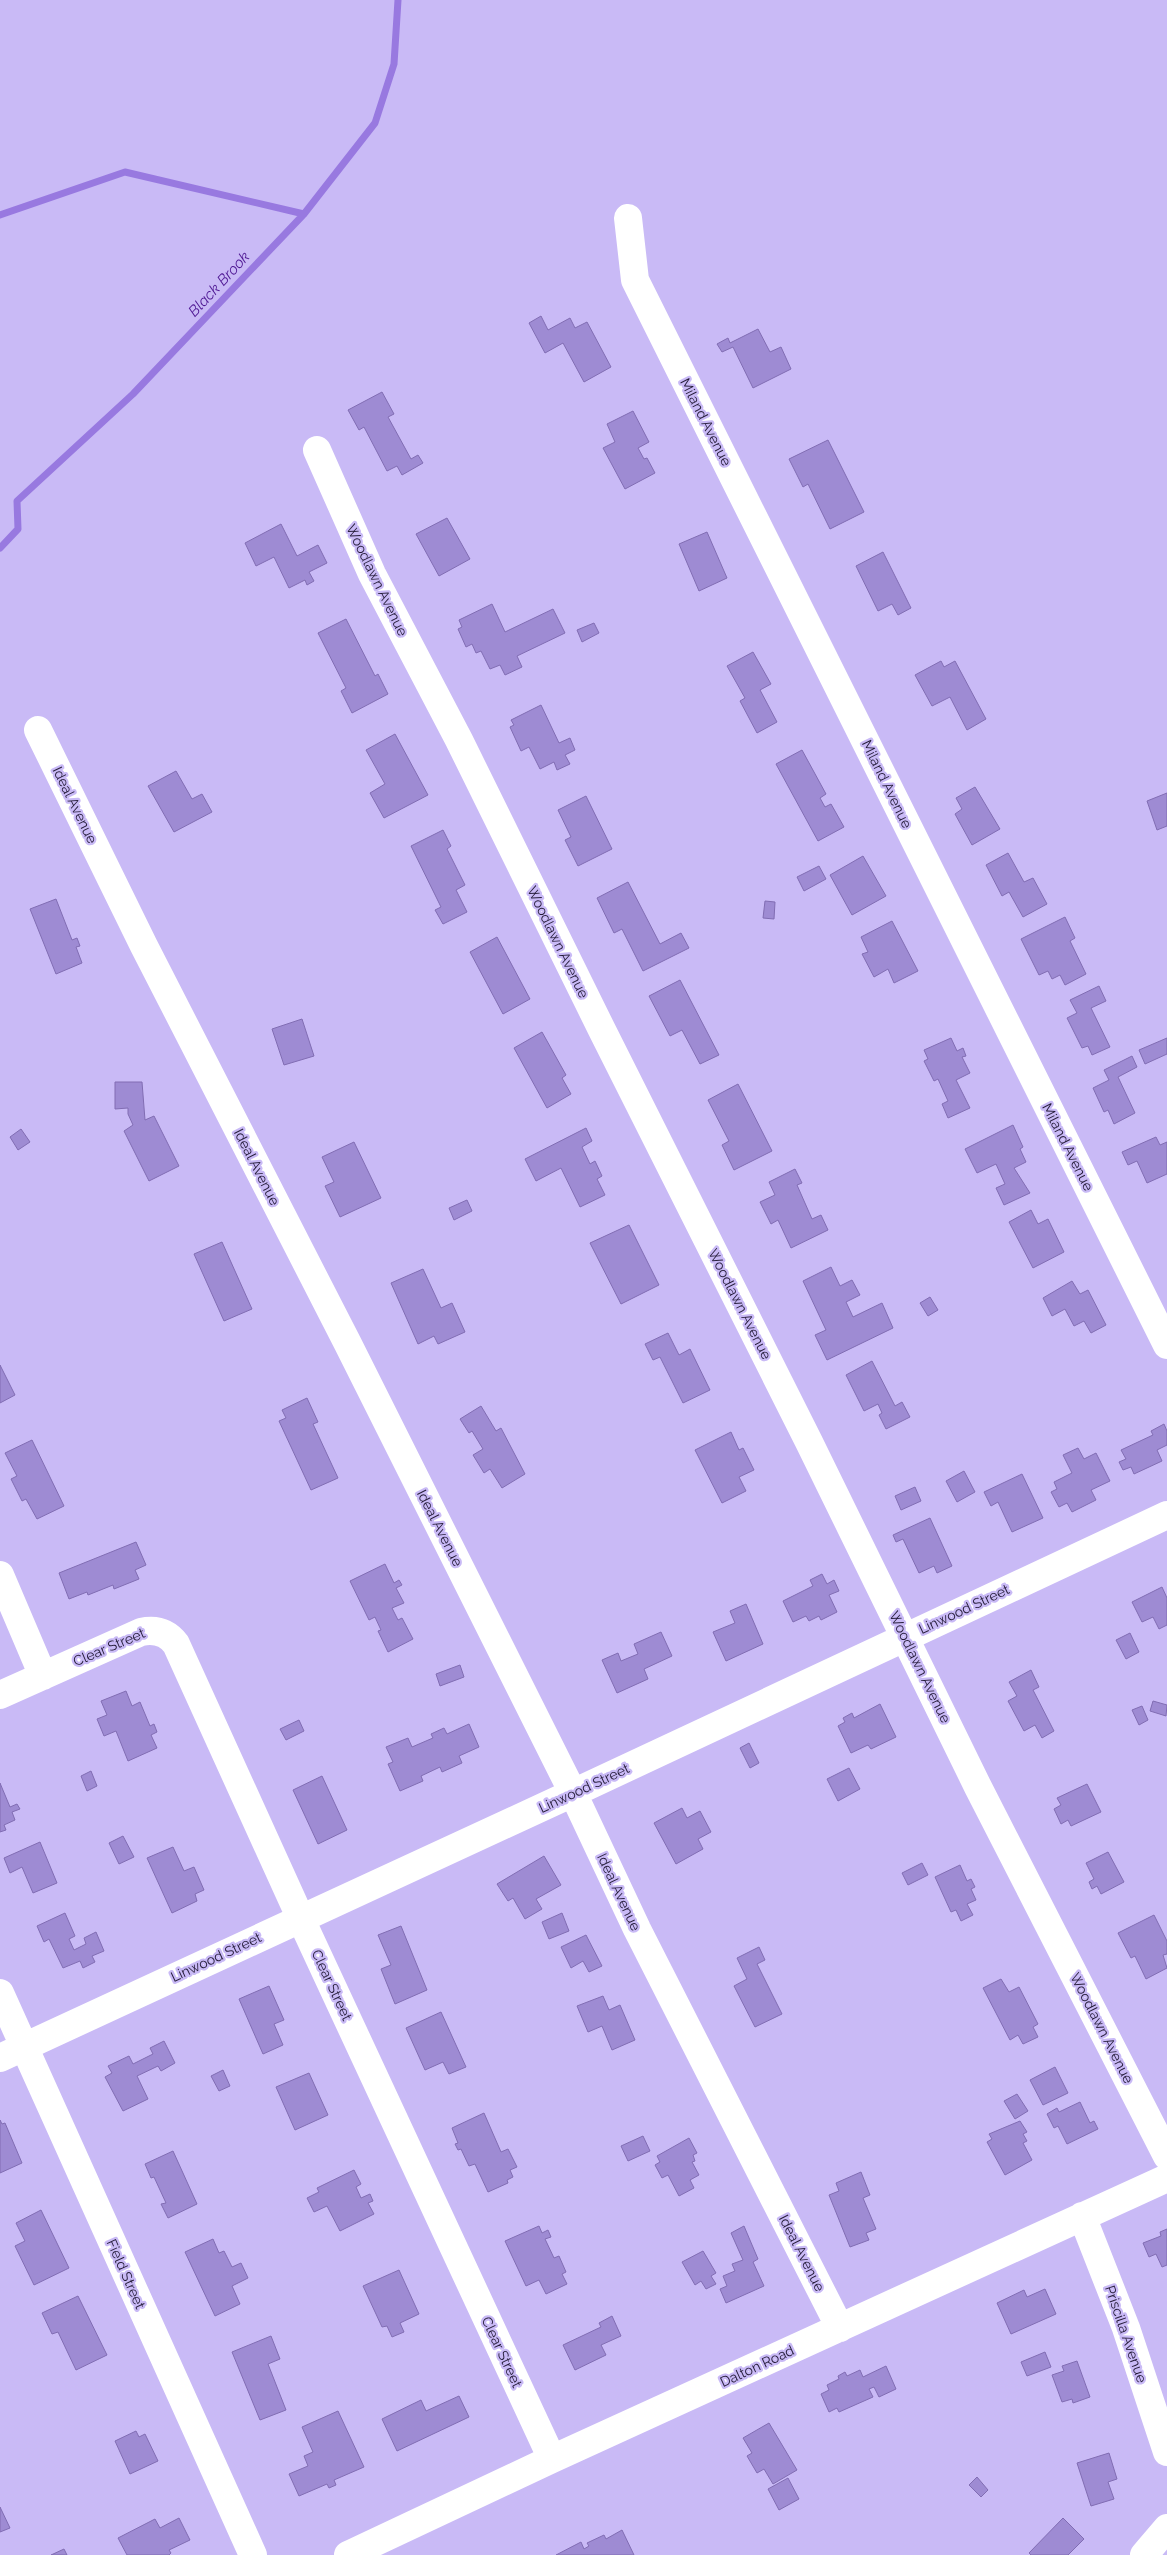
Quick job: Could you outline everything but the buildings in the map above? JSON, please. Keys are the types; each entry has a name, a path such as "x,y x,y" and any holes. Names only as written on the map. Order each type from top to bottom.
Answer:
{"street":[{"name":"Miland Avenue","path":"628,218 635,280 1167,1345"},
{"name":"Woodlawn Avenue","path":"317,450 372,574 459,740 978,1787 1167,2156"},
{"name":"Ideal Avenue","path":"38,730 144,946 348,1344 573,1793 637,1930 840,2328"},
{"name":"Linwood Street","path":"12,2052 573,1793 904,1636 1167,1515"},
{"path":"0,1575 43,1676"},
{"name":"Clear Street","path":"0,1695 141,1632 153,1629 172,1638 300,1918 552,2458"},
{"name":"Field Street","path":"0,1993 12,2052 252,2555"},
{"name":"Dalton Road","path":"348,2555 552,2458 1167,2178"},
{"name":"Priscilla Avenue","path":"1082,2216 1126,2328 1167,2452"},
{"path":"1144,2555 1167,2528"}],"waterway":[{"name":"Black Brook","path":"0,548 18,529 17,501 133,394 304,214 375,123 394,64 398,0"},
{"path":"0,215 125,172 304,214"}]}
